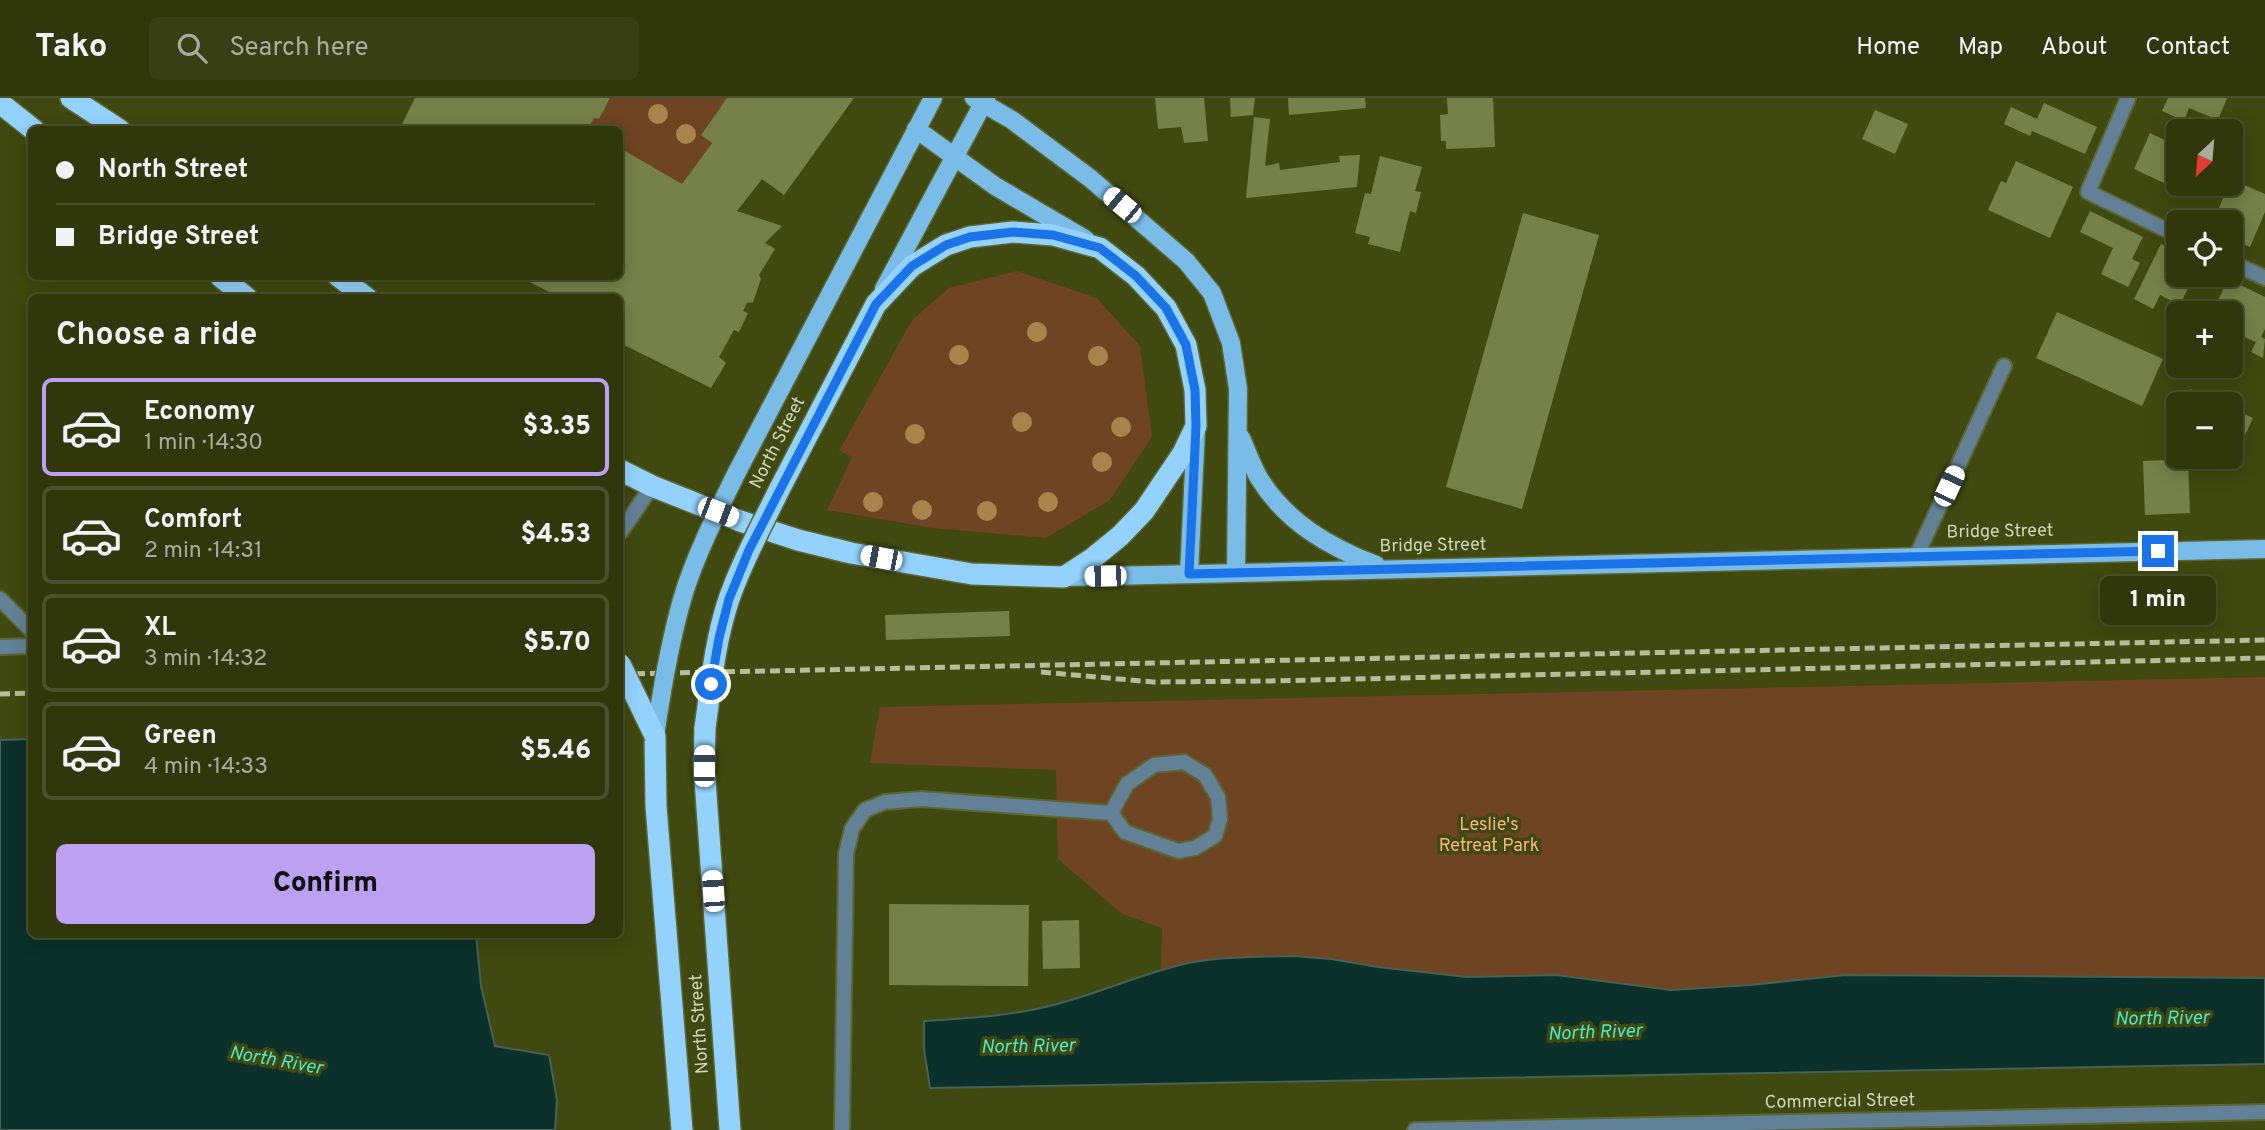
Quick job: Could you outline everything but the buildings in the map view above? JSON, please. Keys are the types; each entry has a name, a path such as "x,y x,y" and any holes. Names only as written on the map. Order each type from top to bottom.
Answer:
{"highway":[{"path":"71,98 114,126"},
{"path":"0,103 29,126"},
{"path":"876,304 912,266 946,245 970,237 1013,232 1053,235 1100,248 1136,276 1166,308 1186,345 1195,390 1196,426 1183,453 1144,510 1120,536 1064,577"},
{"path":"225,280 242,294"},
{"path":"343,280 362,294"},
{"name":"North Street","path":"730,1130 707,811 705,728 719,638 729,599 749,550 876,304"},
{"name":"Bridge Street","path":"623,472 740,521 798,540 851,553 972,574 1064,577"},
{"path":"623,670 655,736"},
{"name":"North Street","path":"655,736 656,806 682,1130"}],"main road":[{"name":"North Street","path":"655,736 662,687 684,594 714,518 933,98"},
{"name":"North Street","path":"876,304 954,159 981,100"},
{"path":"981,100 1091,179 1186,261 1212,293 1231,343 1238,389 1236,573"},
{"path":"916,129 954,159 1100,248"},
{"path":"1189,574 1196,426"},
{"path":"1239,434 1259,478 1284,510 1313,535 1345,553 1385,569"},
{"name":"Bridge Street","path":"1064,577 2265,549"}],"street":[{"path":"2128,98 2088,192 2166,230"},
{"path":"2243,268 2265,278"},
{"path":"1916,557 2004,366"},
{"path":"623,529 652,486"},
{"path":"0,599 28,627"},
{"path":"0,648 28,646"},
{"path":"842,1130 846,855 852,828 865,810 885,802 921,799 1111,813 1125,832 1178,851 1195,848 1215,836 1220,819 1218,797 1205,775 1184,762 1154,765 1127,784 1111,813"},
{"name":"Commercial Street","path":"1415,1130 2265,1112"}],"green space":[{"path":"610,98 727,98 701,135 712,143 682,184 623,150 623,126 589,126 594,118 599,119"},
{"path":"1017,271 1097,298 1140,346 1152,437 1110,500 1046,538 932,528 827,510 852,457 839,451 912,320 949,288"},
{"name":"Leslie's Retreat Park","path":"2265,677 2265,978 1846,975 1671,990 1556,975 1467,977 1293,956 1243,957 1181,965 1161,972 1162,928 1122,914 1058,859 1056,770 870,763 880,707"}],"water":[{"name":"North River","path":"28,739 28,938 476,938 481,986 495,1046 549,1055 557,1100 555,1130 0,1130 0,740"},
{"name":"North River","path":"1293,956 1467,977 1556,975 1671,990 1846,975 2265,978 2265,1064 930,1088 924,1049 924,1021 991,1016 1041,1008 1194,962"}],"railway":[{"path":"623,674 2265,640"},
{"path":"1041,672 1153,682 1269,681 2265,658"},
{"path":"0,694 28,693"}],"route":[{"path":"711,684 729,599 749,550 876,304 912,266 946,245 970,237 1013,232 1053,235 1100,248 1136,276 1166,308 1186,345 1195,390 1196,426 1189,574 2158,551"}]}
